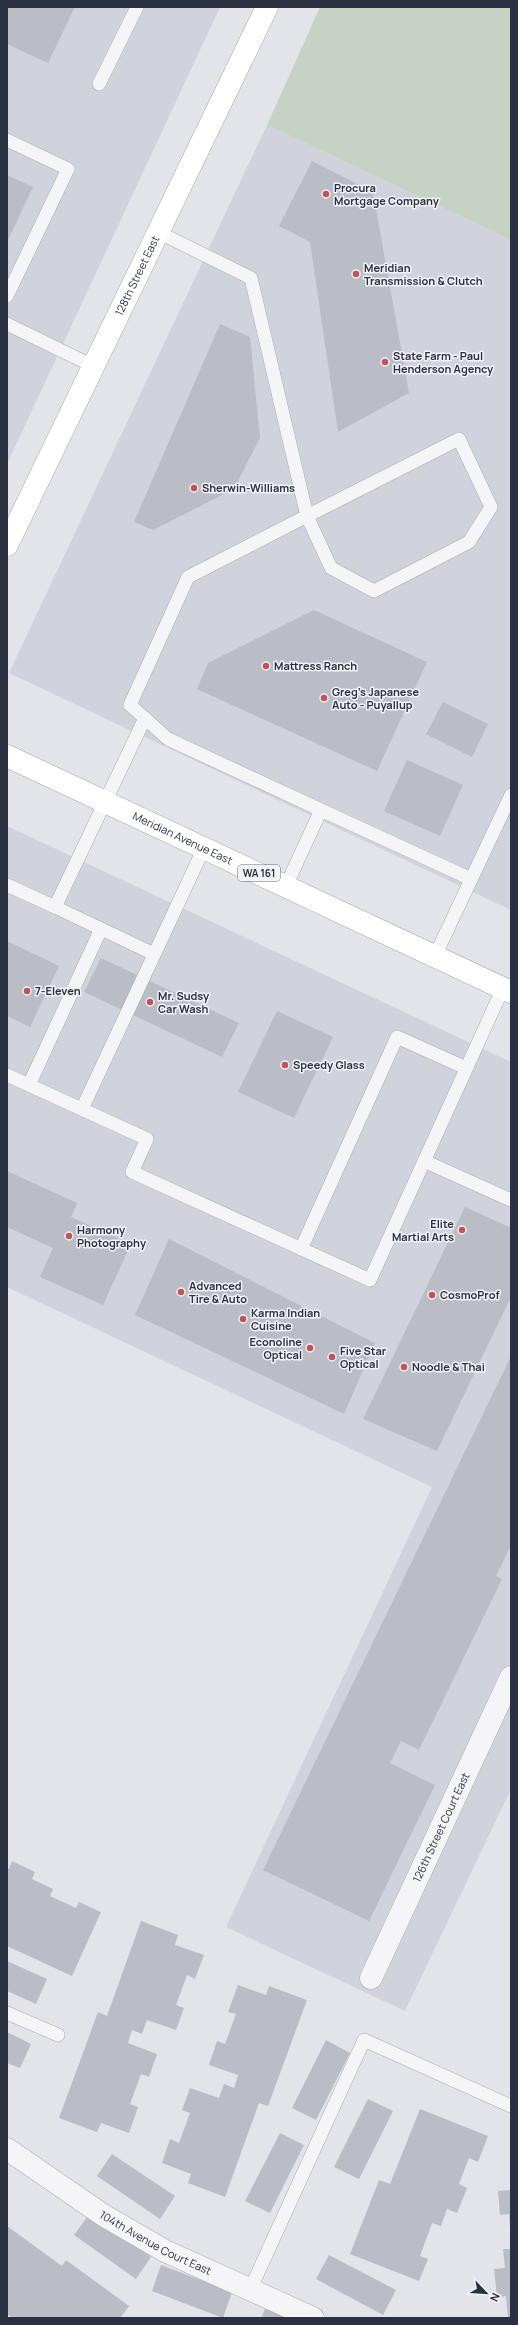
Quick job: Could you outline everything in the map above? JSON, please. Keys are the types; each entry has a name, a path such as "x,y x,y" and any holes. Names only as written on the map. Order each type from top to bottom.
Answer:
{"street":[{"name":"128th Street East","path":"7,545 267,7"},
{"name":"Meridian Avenue East","path":"7,756 507,990"},
{"name":"126th Street Court East","path":"371,1978 511,1678"},
{"name":"104th Avenue Court East","path":"7,2150 103,2215 165,2251 313,2318"}],"lane":[{"path":"99,84 137,7"},
{"path":"7,140 68,169 7,296"},
{"path":"158,232 251,278 307,516 330,568 374,591 469,542 492,507 459,439 307,516 188,577 130,705 168,739 471,879"},
{"path":"7,324 93,366"},
{"path":"55,907 145,718"},
{"path":"435,956 511,795"},
{"path":"286,886 322,810"},
{"path":"82,1109 204,848"},
{"path":"7,885 154,954"},
{"path":"29,1085 101,929"},
{"path":"7,1075 147,1139 132,1172 370,1280 466,1068 507,990"},
{"path":"301,1249 397,1037 466,1068"},
{"path":"424,1161 511,1200"},
{"path":"7,2013 58,2035"},
{"path":"250,2290 364,2040 511,2106"}],"shaded area":[{"path":"7,7 220,7 7,464"},
{"path":"267,125 511,240 511,910 9,673"},
{"path":"7,826 511,1062 511,1789 405,2011 226,1927 432,1487 7,1287"}],"green space":[{"path":"320,7 511,7 511,240 267,125"}],"building":[{"path":"7,7 75,7 48,63 7,44"},
{"path":"312,161 373,192 409,393 338,432 310,242 279,226"},
{"path":"7,175 33,187 7,242"},
{"path":"220,324 250,337 260,438 234,489 153,530 134,522"},
{"path":"314,610 427,662 377,771 197,689 208,663"},
{"path":"443,702 488,724 472,757 426,734"},
{"path":"407,760 463,785 440,836 384,811"},
{"name":"7-Eleven","path":"7,941 59,966 30,1027 7,1016"},
{"name":"Mr. Sudsy Car Wash","path":"101,958 239,1023 222,1057 84,992"},
{"name":"Speedy Glass","path":"277,1011 333,1037 294,1118 238,1092"},
{"name":"Harmony Photography","path":"7,1171 77,1203 71,1217 131,1244 103,1305 40,1277 53,1248 7,1227"},
{"path":"465,1207 511,1228 511,1297 437,1451 363,1419"},
{"path":"169,1239 375,1343 344,1414 135,1315"},
{"path":"511,1356 511,1545 496,1576 502,1579 419,1750 401,1741 390,1763 435,1785 369,1921 263,1870"},
{"path":"12,1861 35,1872 32,1879 53,1889 50,1896 76,1908 79,1902 101,1912 72,1976 7,1946 7,1868 9,1869"},
{"path":"141,1921 178,1935 175,1945 204,1955 195,1979 187,1975 176,2005 184,2008 176,2030 147,2020 142,2034 132,2030 128,2043 157,2054 149,2077 141,2074 130,2104 138,2107 129,2133 101,2123 97,2132 59,2118 98,2012 107,2016"},
{"path":"7,1961 47,1979 36,2004 7,1991"},
{"path":"238,1985 266,1995 269,1986 307,2000 268,2106 259,2103 225,2197 188,2183 191,2174 162,2163 170,2139 179,2143 190,2113 182,2110 190,2088 219,2098 224,2084 234,2088 238,2075 209,2065 217,2041 225,2044 236,2014 228,2012"},
{"path":"7,2032 31,2044 20,2068 7,2063"},
{"path":"326,2040 350,2053 316,2120 292,2108"},
{"path":"368,2099 393,2111 359,2179 334,2167"},
{"path":"420,2109 488,2136 478,2162 469,2158 459,2184 467,2188 457,2213 447,2209 441,2226 432,2223 420,2256 428,2259 419,2281 350,2254 379,2180 390,2184"},
{"path":"280,2133 304,2145 270,2213 245,2201"},
{"path":"112,2154 175,2196 160,2219 97,2176"},
{"path":"511,2190 510,2228 509,2214 500,2215 498,2191"},
{"path":"90,2213 151,2257 136,2279 74,2235"},
{"path":"7,2226 62,2266 66,2260 129,2306 120,2318 13,2318 7,2314"},
{"path":"503,2249 511,2249 511,2318 508,2318 506,2296 497,2297 494,2269 505,2268"},
{"path":"329,2255 396,2290 383,2315 316,2279"},
{"path":"161,2265 232,2292 223,2318 152,2291"},
{"path":"266,2307 291,2318 261,2318"}],"place":[{"name":"Procura Mortgage Company","path":"326,194"},
{"name":"Meridian Transmission & Clutch","path":"356,274"},
{"name":"State Farm - Paul Henderson Agency","path":"385,362"},
{"name":"Sherwin-Williams","path":"194,488"},
{"name":"Mattress Ranch","path":"266,666"},
{"name":"Greg's Japanese Auto - Puyallup","path":"324,698"},
{"name":"7-Eleven","path":"27,991"},
{"name":"Mr. Sudsy Car Wash","path":"150,1002"},
{"name":"Speedy Glass","path":"285,1065"},
{"name":"Elite Martial Arts","path":"462,1230"},
{"name":"Harmony Photography","path":"69,1236"},
{"name":"Advanced Tire & Auto","path":"181,1292"},
{"name":"CosmoProf","path":"432,1295"},
{"name":"Karma Indian Cuisine","path":"243,1319"},
{"name":"Econoline Optical","path":"310,1348"},
{"name":"Five Star Optical","path":"332,1357"},
{"name":"Noodle & Thai","path":"404,1367"}]}
